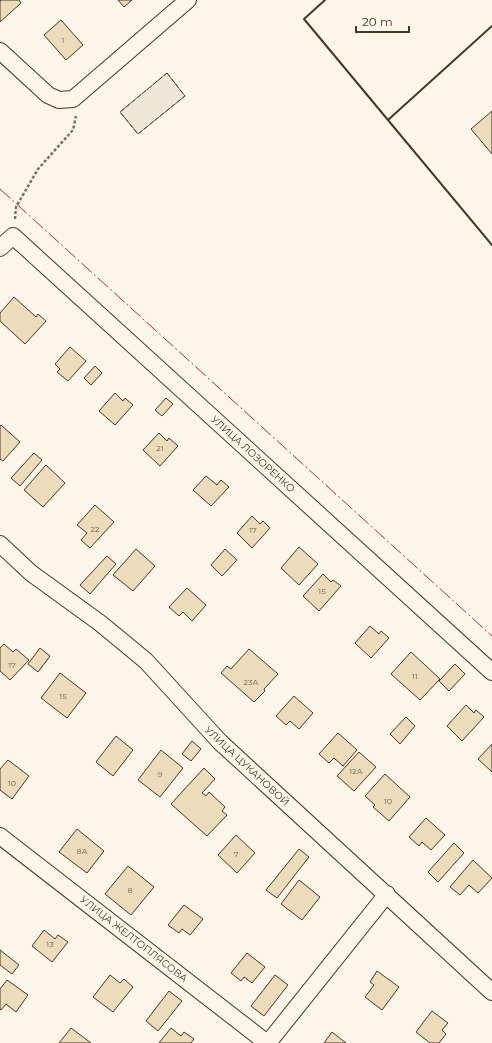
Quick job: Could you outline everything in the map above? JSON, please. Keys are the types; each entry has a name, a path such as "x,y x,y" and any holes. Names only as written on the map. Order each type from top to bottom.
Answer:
{"street":[{"path":"0,51 48,95 59,100 73,99 188,0"},
{"path":"0,248 13,236"},
{"name":"УЛИЦА ЛОЗОРЕНКО","path":"13,236 492,672"},
{"name":"УЛИЦА ЦУКАНОВОЙ","path":"0,544 31,572 100,623 146,661 220,742 492,992"},
{"name":"УЛИЦА ЖЕЛТОПЛЯСОВА","path":"0,836 268,1043 387,894"}],"path":[{"path":"13,236 16,207 38,169 73,130 77,110 73,99"}],"shaded area":[{"path":"167,73 185,96 138,134 120,112"}],"building":[{"path":"19,0 21,3 0,22 0,1"},
{"path":"118,0 132,0 124,7"},
{"path":"61,20 83,45 66,60 44,35"},
{"path":"492,111 492,154 471,129"},
{"path":"14,297 36,317 38,314 46,321 25,344 0,321 0,313"},
{"path":"70,347 86,361 68,381 57,372 60,369 55,364"},
{"path":"95,366 102,373 91,385 84,378"},
{"path":"115,393 123,401 125,398 133,405 115,425 99,411"},
{"path":"166,398 173,404 162,416 155,410"},
{"path":"1,425 20,442 3,461 0,459"},
{"path":"159,433 167,441 169,438 178,446 160,466 143,450"},
{"path":"34,453 42,460 20,486 11,478"},
{"path":"46,465 65,483 43,507 24,490"},
{"path":"206,476 217,485 221,480 229,487 211,506 193,490"},
{"path":"95,505 114,522 90,548 81,540 87,533 77,525"},
{"path":"252,516 260,524 263,521 270,528 252,548 237,533"},
{"path":"299,547 318,564 299,585 281,568"},
{"path":"136,549 155,566 133,591 113,575"},
{"path":"225,549 237,560 222,576 211,565"},
{"path":"107,556 116,564 90,594 80,585"},
{"path":"323,574 331,582 333,580 341,586 319,611 303,596"},
{"path":"187,588 206,605 192,621 183,612 179,616 169,607"},
{"path":"370,626 379,634 381,631 389,638 371,658 355,643"},
{"path":"4,644 13,652 16,649 29,660 10,680 0,671 0,648"},
{"path":"40,648 50,656 38,672 28,664"},
{"path":"249,649 278,674 254,702 221,673 227,666 231,669"},
{"path":"411,652 440,679 420,700 391,674"},
{"path":"455,664 465,674 449,691 439,681"},
{"path":"60,673 86,693 67,718 41,698"},
{"path":"294,696 313,713 299,729 290,721 286,725 276,716"},
{"path":"466,705 474,713 476,710 484,717 462,741 447,726"},
{"path":"406,717 415,726 400,744 390,734"},
{"path":"338,733 357,750 343,766 334,758 329,763 319,754"},
{"path":"116,736 133,750 113,776 96,762"},
{"path":"192,741 201,749 191,761 182,754"},
{"path":"492,744 492,772 478,759"},
{"path":"161,750 183,768 160,797 138,780"},
{"path":"359,752 376,767 354,791 337,776"},
{"path":"8,760 29,776 12,799 0,790 0,769"},
{"path":"204,768 215,779 202,793 206,796 209,792 225,807 222,811 227,815 207,836 171,804"},
{"path":"385,774 410,797 389,821 373,807 375,805 365,796"},
{"path":"426,818 445,835 431,850 422,842 419,846 409,837"},
{"path":"77,829 104,851 87,873 59,852"},
{"path":"236,835 255,853 237,873 218,855"},
{"path":"454,843 464,853 438,882 428,872"},
{"path":"299,849 309,857 277,898 266,890"},
{"path":"473,860 492,878 478,893 469,885 460,895 450,887"},
{"path":"128,866 154,887 131,915 105,894"},
{"path":"299,880 320,897 302,920 281,904"},
{"path":"184,905 203,919 190,935 182,929 179,933 168,925"},
{"path":"44,930 55,939 58,935 68,942 52,962 32,946"},
{"path":"0,950 19,965 12,974 0,965"},
{"path":"247,953 265,967 252,983 244,977 241,981 231,973"},
{"path":"377,971 399,987 382,1010 365,997 374,985 370,982"},
{"path":"110,975 120,983 124,979 133,987 113,1012 93,997"},
{"path":"275,975 288,985 264,1016 251,1006"},
{"path":"7,980 28,995 16,1012 6,1004 1,1010 0,1009 0,989"},
{"path":"169,991 182,1001 158,1031 146,1021"},
{"path":"432,1011 448,1023 442,1030 446,1034 439,1043 430,1043 416,1032"},
{"path":"71,1028 91,1043 59,1043"},
{"path":"171,1028 181,1036 184,1032 194,1039 191,1043 159,1043"},
{"path":"332,1032 346,1043 324,1043"}],"fence":[{"path":"167,73 185,96 138,134 120,112 167,73"}],"wall":[{"path":"325,0 304,19 492,245"},
{"path":"388,120 492,26"}],"power":[{"path":"0,189 492,636"}]}
